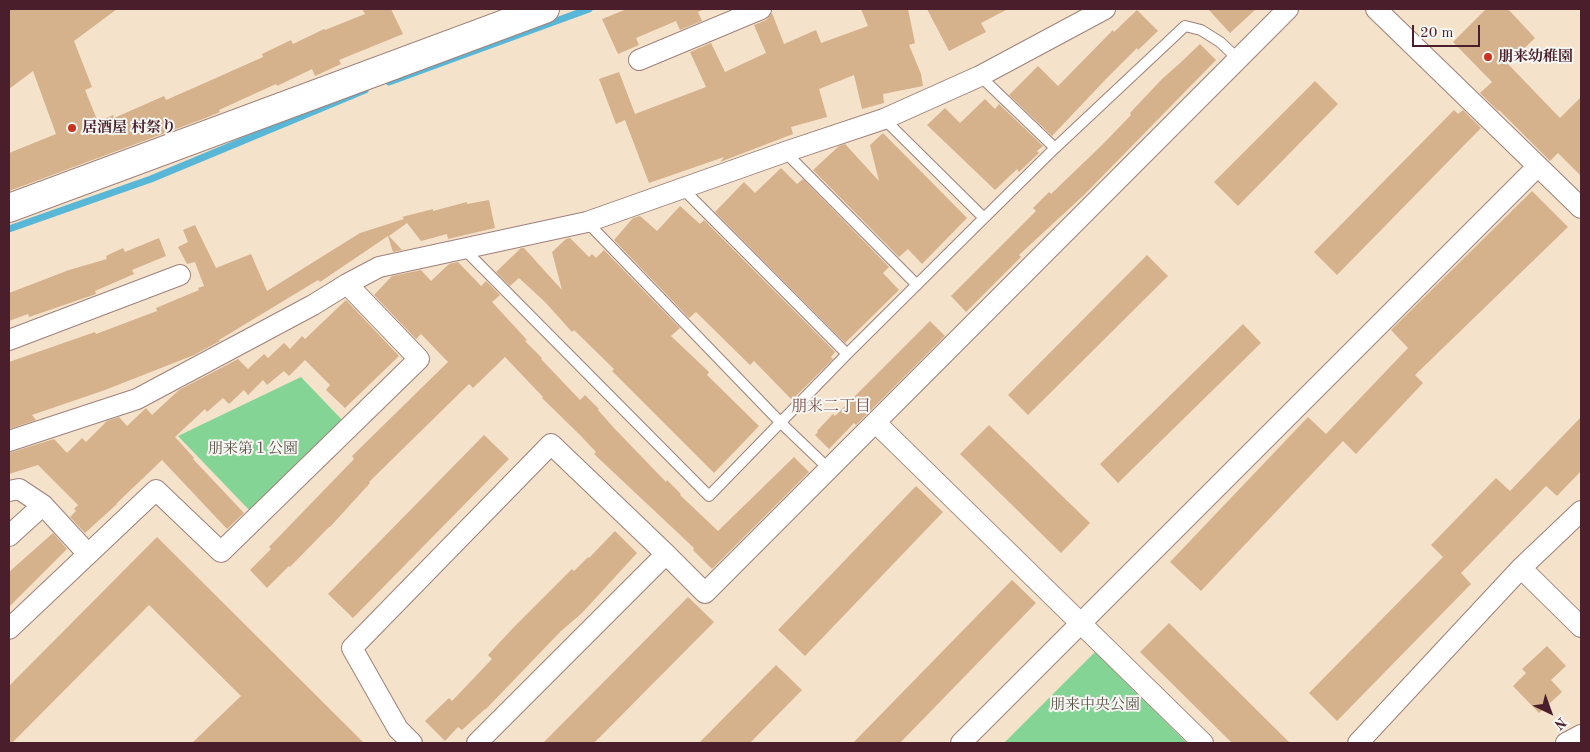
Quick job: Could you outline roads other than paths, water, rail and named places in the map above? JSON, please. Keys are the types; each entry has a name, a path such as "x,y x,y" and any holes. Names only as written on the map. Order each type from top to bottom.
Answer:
{"street":[{"path":"9,208 545,9"},
{"path":"639,60 761,9"},
{"path":"9,440 138,399 314,305 378,267 586,222 884,119 980,76 1105,9"},
{"path":"412,743 398,730 352,648 551,444 705,593 1288,9"},
{"path":"1376,9 1581,208"},
{"path":"961,743 1537,166"},
{"path":"9,340 180,275"},
{"path":"9,629 156,490 222,552 419,359 347,284"},
{"path":"876,423 1203,743"},
{"path":"9,492 19,489 43,505 88,554"},
{"path":"9,536 43,505"},
{"path":"1358,743 1522,568 1581,511"},
{"path":"478,743 666,554"},
{"path":"1522,568 1581,627"},
{"path":"1566,743 1581,735"}],"lane":[{"path":"463,248 709,496 984,218 1055,148 1185,26 1201,30 1220,42 1238,59"},
{"path":"980,76 1055,148"},
{"path":"884,119 984,218"},
{"path":"785,152 917,285"},
{"path":"682,188 848,354"},
{"path":"586,222 781,423 830,469"}],"waterway":[{"path":"389,82 589,9"},
{"path":"9,229 151,179 365,90"}],"place":[{"name":"朋来幼稚園","path":"1488,57"},
{"name":"居酒屋 村祭り","path":"72,128"}],"district":[{"name":"朋来二丁目","path":"831,407"}],"park label":[{"name":"朋来第１公園","path":"253,449"},
{"name":"朋来中央公園","path":"1095,705"}]}
